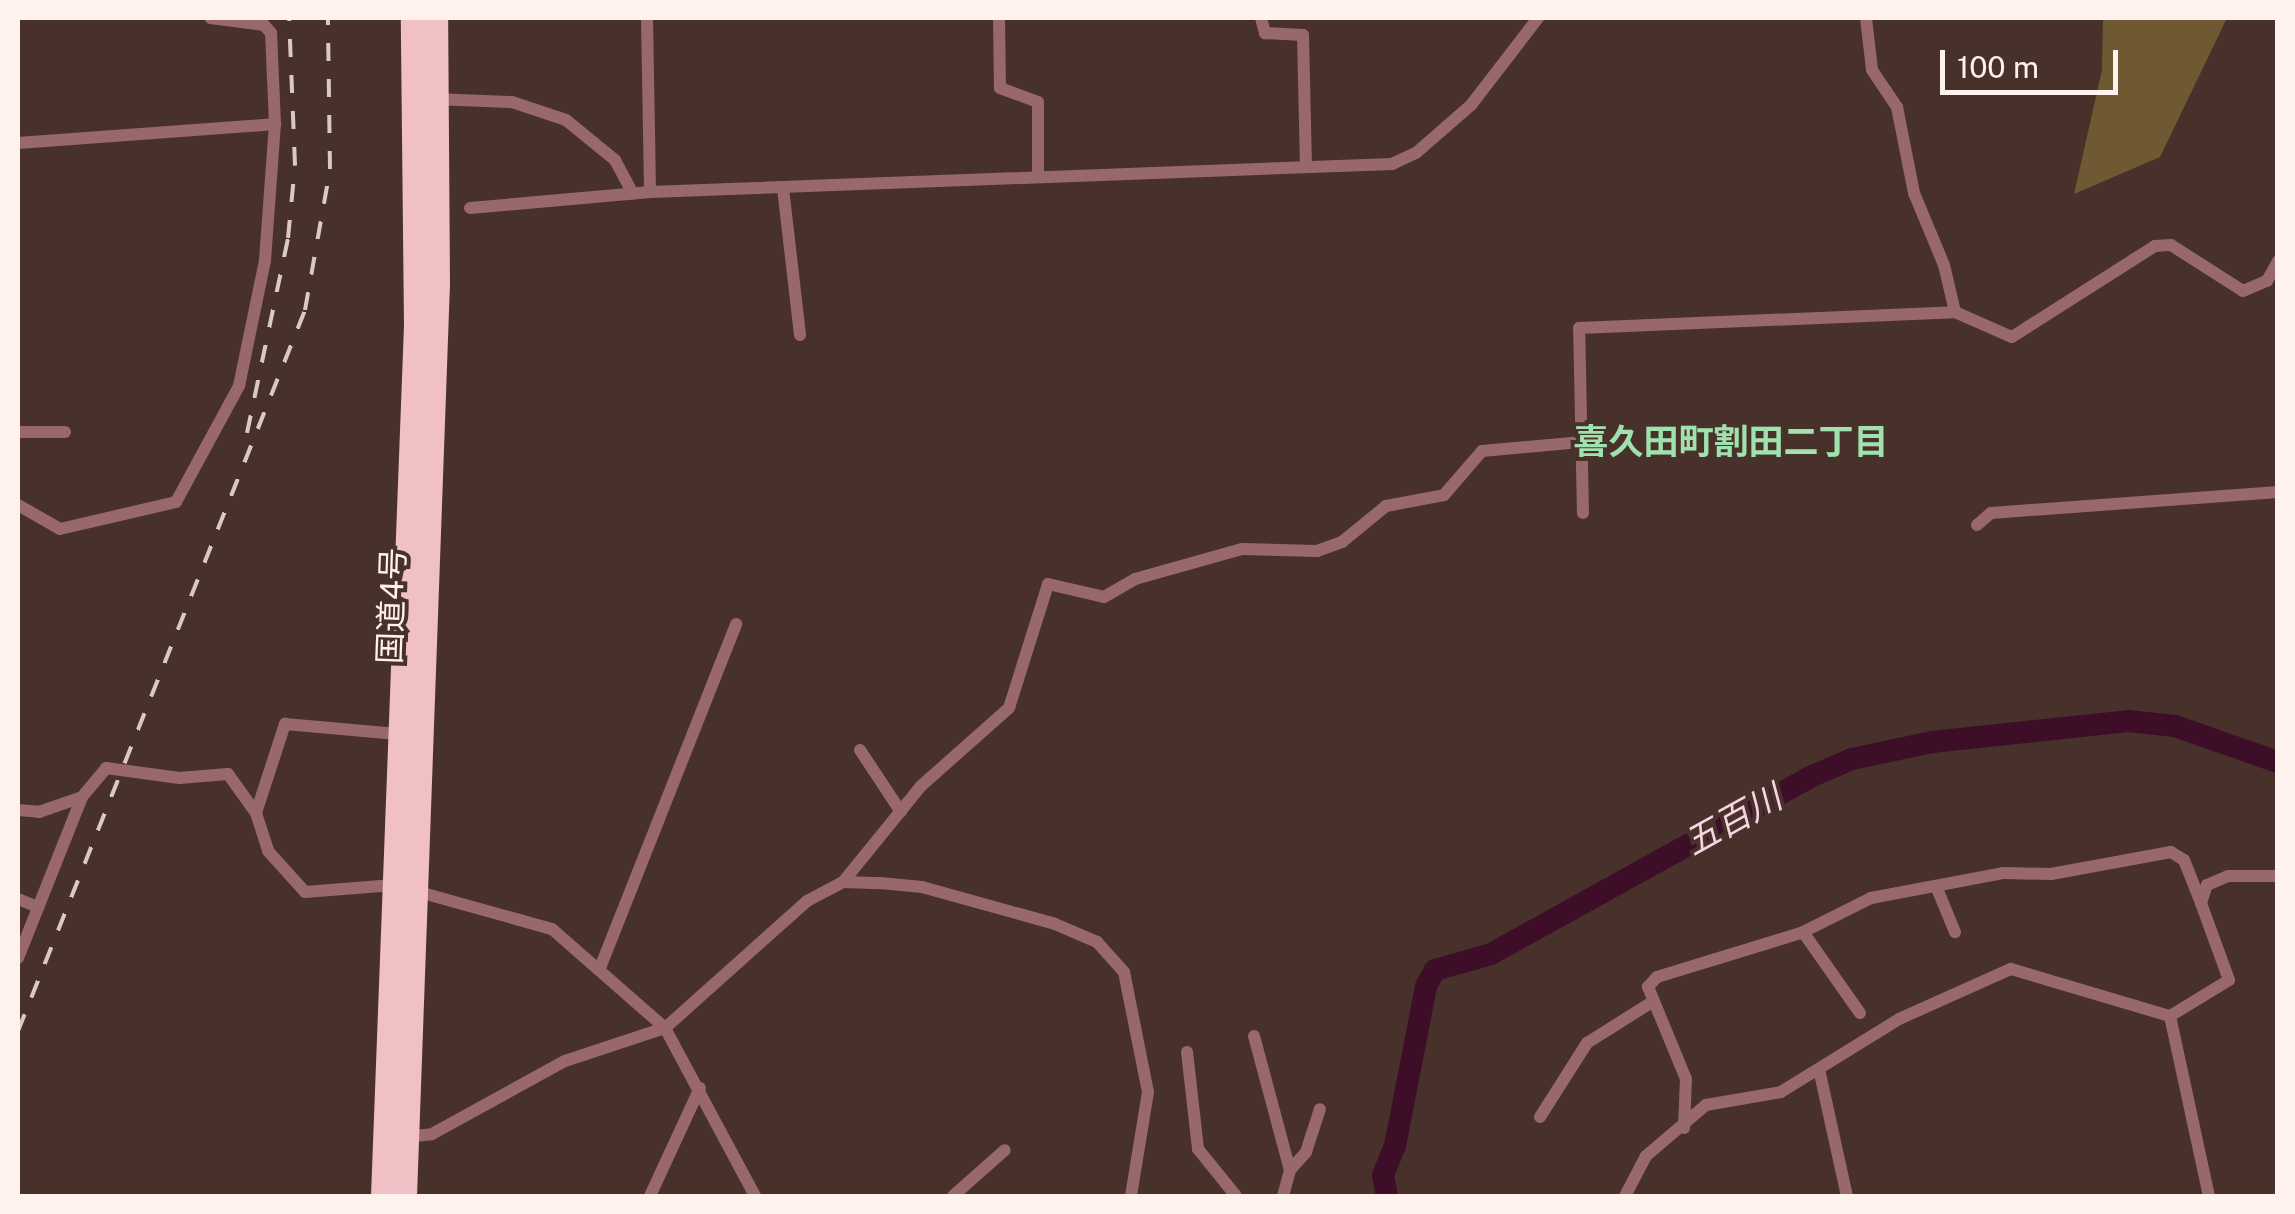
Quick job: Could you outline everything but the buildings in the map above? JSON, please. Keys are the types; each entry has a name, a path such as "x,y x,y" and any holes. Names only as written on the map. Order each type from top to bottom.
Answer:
{"highway":[{"name":"国道4号","path":"383,1196 404,887 427,100 413,18"},
{"name":"国道4号","path":"404,1196 404,887 398,734 427,100 435,18"}],"street":[{"path":"18,505 60,529 176,502 239,386 265,260 275,124 272,32 264,25 210,18"},
{"path":"647,18 650,192"},
{"path":"999,18 1000,88 1038,102 1038,177"},
{"path":"1261,18 1265,33 1302,35 1306,166"},
{"path":"470,208 650,192 1392,164 1416,153 1505,69 1538,18"},
{"path":"1866,18 1872,70 1897,107 1914,193 1944,264 1955,312"},
{"path":"427,100 512,102 566,120 615,160 634,194"},
{"path":"18,144 275,124"},
{"path":"783,188 800,335"},
{"path":"1583,513 1579,328 1955,312 1999,334 2020,335 2158,246 2173,246 2243,291 2267,280 2278,262"},
{"path":"18,432 65,432"},
{"path":"406,1137 432,1134 566,1060 665,1028 704,998 776,922 842,882 901,812 1009,708 1048,584 1104,597 1135,579 1242,549 1317,552 1342,542 1386,506 1444,495 1482,451 1580,442"},
{"path":"1977,525 1992,513 2278,492"},
{"path":"600,968 736,624"},
{"path":"256,813 286,724 398,734"},
{"path":"860,750 901,812"},
{"path":"18,958 82,797 106,768 179,778 228,774 256,813 268,851 305,892 404,887 538,922 600,968 665,1028 755,1196"},
{"path":"18,810 39,812 82,797"},
{"path":"1625,1196 1646,1156 1684,1128 1706,1105 1781,1092 1899,1020 2012,969 2170,1016 2229,980 2184,860 2171,852 1870,898 1803,932 1658,978 1648,987 1686,1080 1684,1128"},
{"path":"2202,903 2204,889 2218,878 2278,876"},
{"path":"842,882 922,887 1056,924 1110,954 1130,982 1147,1074 1147,1126 1132,1196"},
{"path":"1936,886 1955,932"},
{"path":"18,899 38,907"},
{"path":"1803,932 1860,1013"},
{"path":"1540,1116 1587,1043 1652,1002"},
{"path":"2170,1016 2209,1196"},
{"path":"1254,1036 1290,1170"},
{"path":"1187,1052 1198,1149 1236,1196"},
{"path":"1819,1069 1847,1196"},
{"path":"650,1196 700,1088"},
{"path":"1283,1196 1290,1170 1306,1152 1320,1109"},
{"path":"953,1196 1005,1150"}],"shaded area":[{"path":"2103,18 2227,18 2160,157 2074,194 2102,70"}],"waterway":[{"name":"五百川","path":"1387,1196 1383,1175 1395,1146 1426,986 1435,970 1491,954 1808,778 1852,759 1932,742 2128,721 2175,726 2278,762"}],"railway":[{"path":"247,433 288,238 295,165 289,18"},
{"path":"18,1031 305,310 330,169 328,18"}],"district":[{"name":"喜久田町割田二丁目","path":"1731,442"}]}
